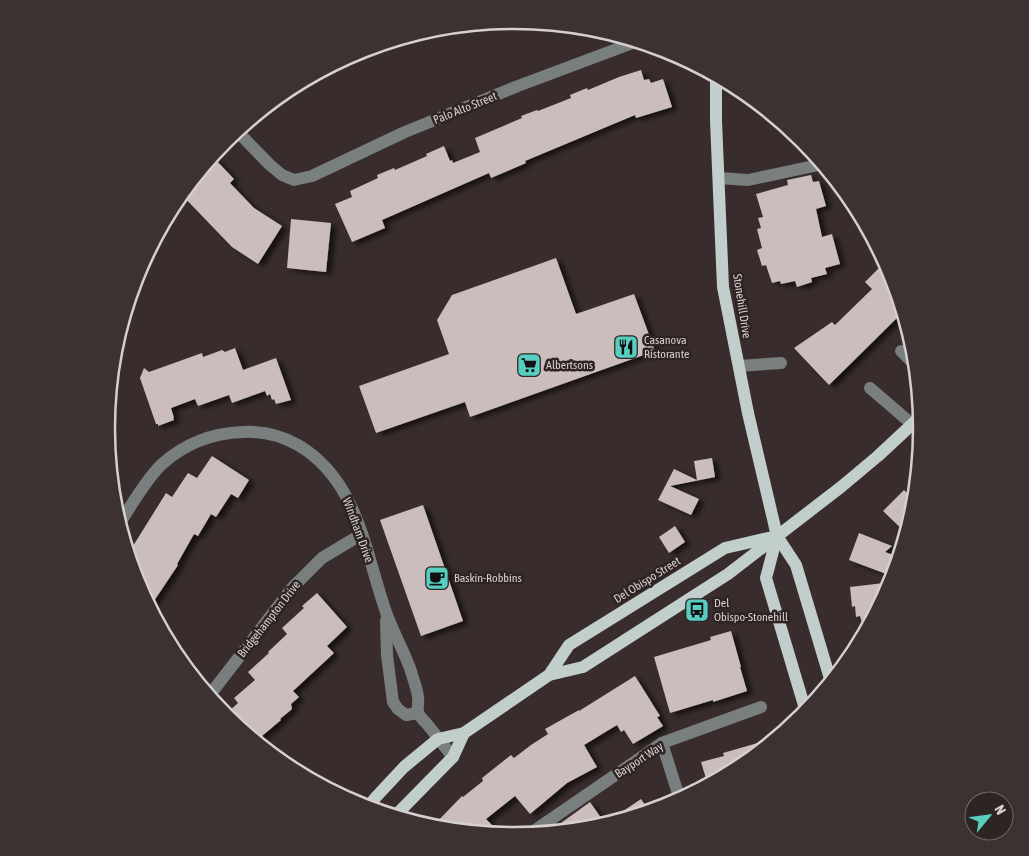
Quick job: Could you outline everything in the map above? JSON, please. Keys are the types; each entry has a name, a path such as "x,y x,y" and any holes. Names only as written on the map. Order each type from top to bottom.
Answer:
{"main road":[{"name":"Stonehill Drive","path":"716,83 723,287 748,413 777,536 796,565 829,674"},
{"name":"Del Obispo Street","path":"373,801 404,767 438,739 464,733 549,675 583,667 728,574 841,487 914,423"},
{"name":"Stonehill Drive","path":"777,536 766,578 803,703"},
{"name":"Del Obispo Street","path":"549,675 568,645 725,548 777,536"},
{"path":"400,811 453,757 464,733"}],"street":[{"name":"Palo Alto Street","path":"242,136 282,175 294,180 312,176 405,132 518,86 627,45"},
{"path":"719,178 748,180 815,166"},
{"path":"901,351 907,358"},
{"path":"739,366 781,363"},
{"path":"870,388 914,418"},
{"name":"Windham Drive","path":"125,515 160,466 176,453 192,444 210,436 248,431 290,440 309,452 326,467 340,485 351,506 362,534 386,613 410,669 418,696 418,713 406,715 393,702 386,655 386,613"},
{"name":"Bridgehampton Drive","path":"213,690 293,587 322,558 362,534"},
{"name":"Bayport Way","path":"541,826 662,743 761,707"},
{"path":"418,713 453,757"},
{"path":"662,743 678,792"}],"building":[{"path":"641,70 644,80 649,79 651,83 663,79 672,107 636,118 635,115 525,161 526,163 491,178 489,173 382,220 385,228 352,242 335,204 352,197 350,191 378,178 377,175 394,168 395,170 427,156 426,154 444,146 450,161 452,160 453,163 480,152 475,138 522,118 521,116 571,98 570,95 587,88 588,90"},
{"path":"217,162 234,179 230,183 254,208 282,226 258,264 232,247 187,200"},
{"path":"811,175 813,182 819,181 826,206 816,209 822,237 832,234 840,264 825,268 827,274 811,278 812,282 797,287 795,281 781,284 780,281 772,283 766,265 762,266 757,250 762,248 757,229 761,228 758,218 763,217 756,194 788,185 787,180"},
{"path":"291,219 331,223 326,272 287,268"},
{"path":"556,258 576,314 634,294 655,351 470,417 465,402 376,433 359,386 449,354 437,320 452,295"},
{"path":"880,267 898,317 829,385 794,348 832,322 835,325 872,289 865,282"},
{"path":"235,348 243,370 276,358 291,400 276,404 270,394 267,396 265,391 232,403 229,395 198,406 195,399 171,408 174,420 158,426 156,424 140,378 144,368 149,372 202,353 203,357 222,350 225,352"},
{"path":"212,456 249,480 238,498 231,494 216,517 211,514 198,536 194,534 178,565 154,601 133,546 166,493 172,497 188,473 197,478"},
{"path":"712,458 715,477 670,486 699,499 691,515 658,500 674,469 697,480 694,461"},
{"path":"904,490 908,494 901,528 883,511"},
{"path":"423,505 463,621 421,636 380,520"},
{"path":"675,526 685,542 669,553 659,537"},
{"path":"859,533 892,546 885,552 893,555 886,574 849,560"},
{"path":"882,583 862,624 860,616 856,617 855,606 852,607 850,587"},
{"path":"317,593 347,627 327,646 334,653 293,691 299,697 291,704 292,709 261,737 231,709 238,703 234,698 255,680 248,672 287,634 282,628 304,608 302,606"},
{"path":"731,631 747,691 670,713 654,657 711,640 710,637"},
{"path":"635,676 660,716 657,717 663,726 633,744 624,730 621,732 617,725 584,745 597,767 567,783 530,814 515,796 486,819 491,826 439,820 462,796 483,781 482,778 511,755 514,758 548,734 545,729 579,711"},
{"path":"762,742 706,778 701,762 724,756 723,753"},
{"path":"641,799 645,805 643,806 620,813"},
{"path":"590,802 601,818 567,824 561,823"}],"place":[{"name":"Casanova Ristorante","path":"626,347"},
{"name":"Albertsons","path":"529,365"},
{"name":"Baskin-Robbins","path":"437,578"},
{"name":"Del Obispo-Stonehill","path":"697,610"}]}
